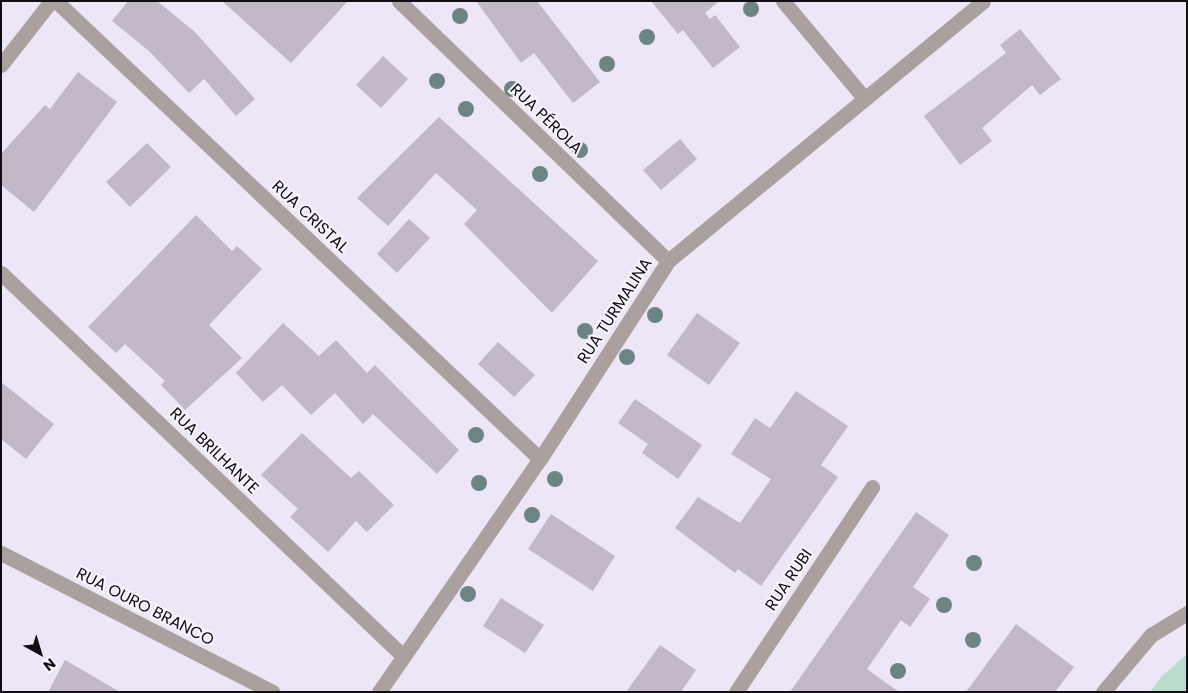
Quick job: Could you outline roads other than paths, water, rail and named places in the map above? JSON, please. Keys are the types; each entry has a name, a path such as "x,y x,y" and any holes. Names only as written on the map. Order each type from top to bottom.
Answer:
{"street":[{"path":"1,65 51,1"},
{"name":"RUA CRISTAL","path":"56,1 540,459"},
{"name":"RUA PÉROLA","path":"399,1 668,261"},
{"path":"783,1 864,98"},
{"name":"RUA TURMALINA","path":"379,692 402,655 540,459 668,261 982,1"},
{"name":"RUA BRILHANTE","path":"1,273 402,655"},
{"name":"RUA RUBI","path":"736,692 872,487"},
{"name":"RUA OURO BRANCO","path":"1,553 273,692"},
{"path":"1102,692 1117,671 1151,635 1187,613"}]}
